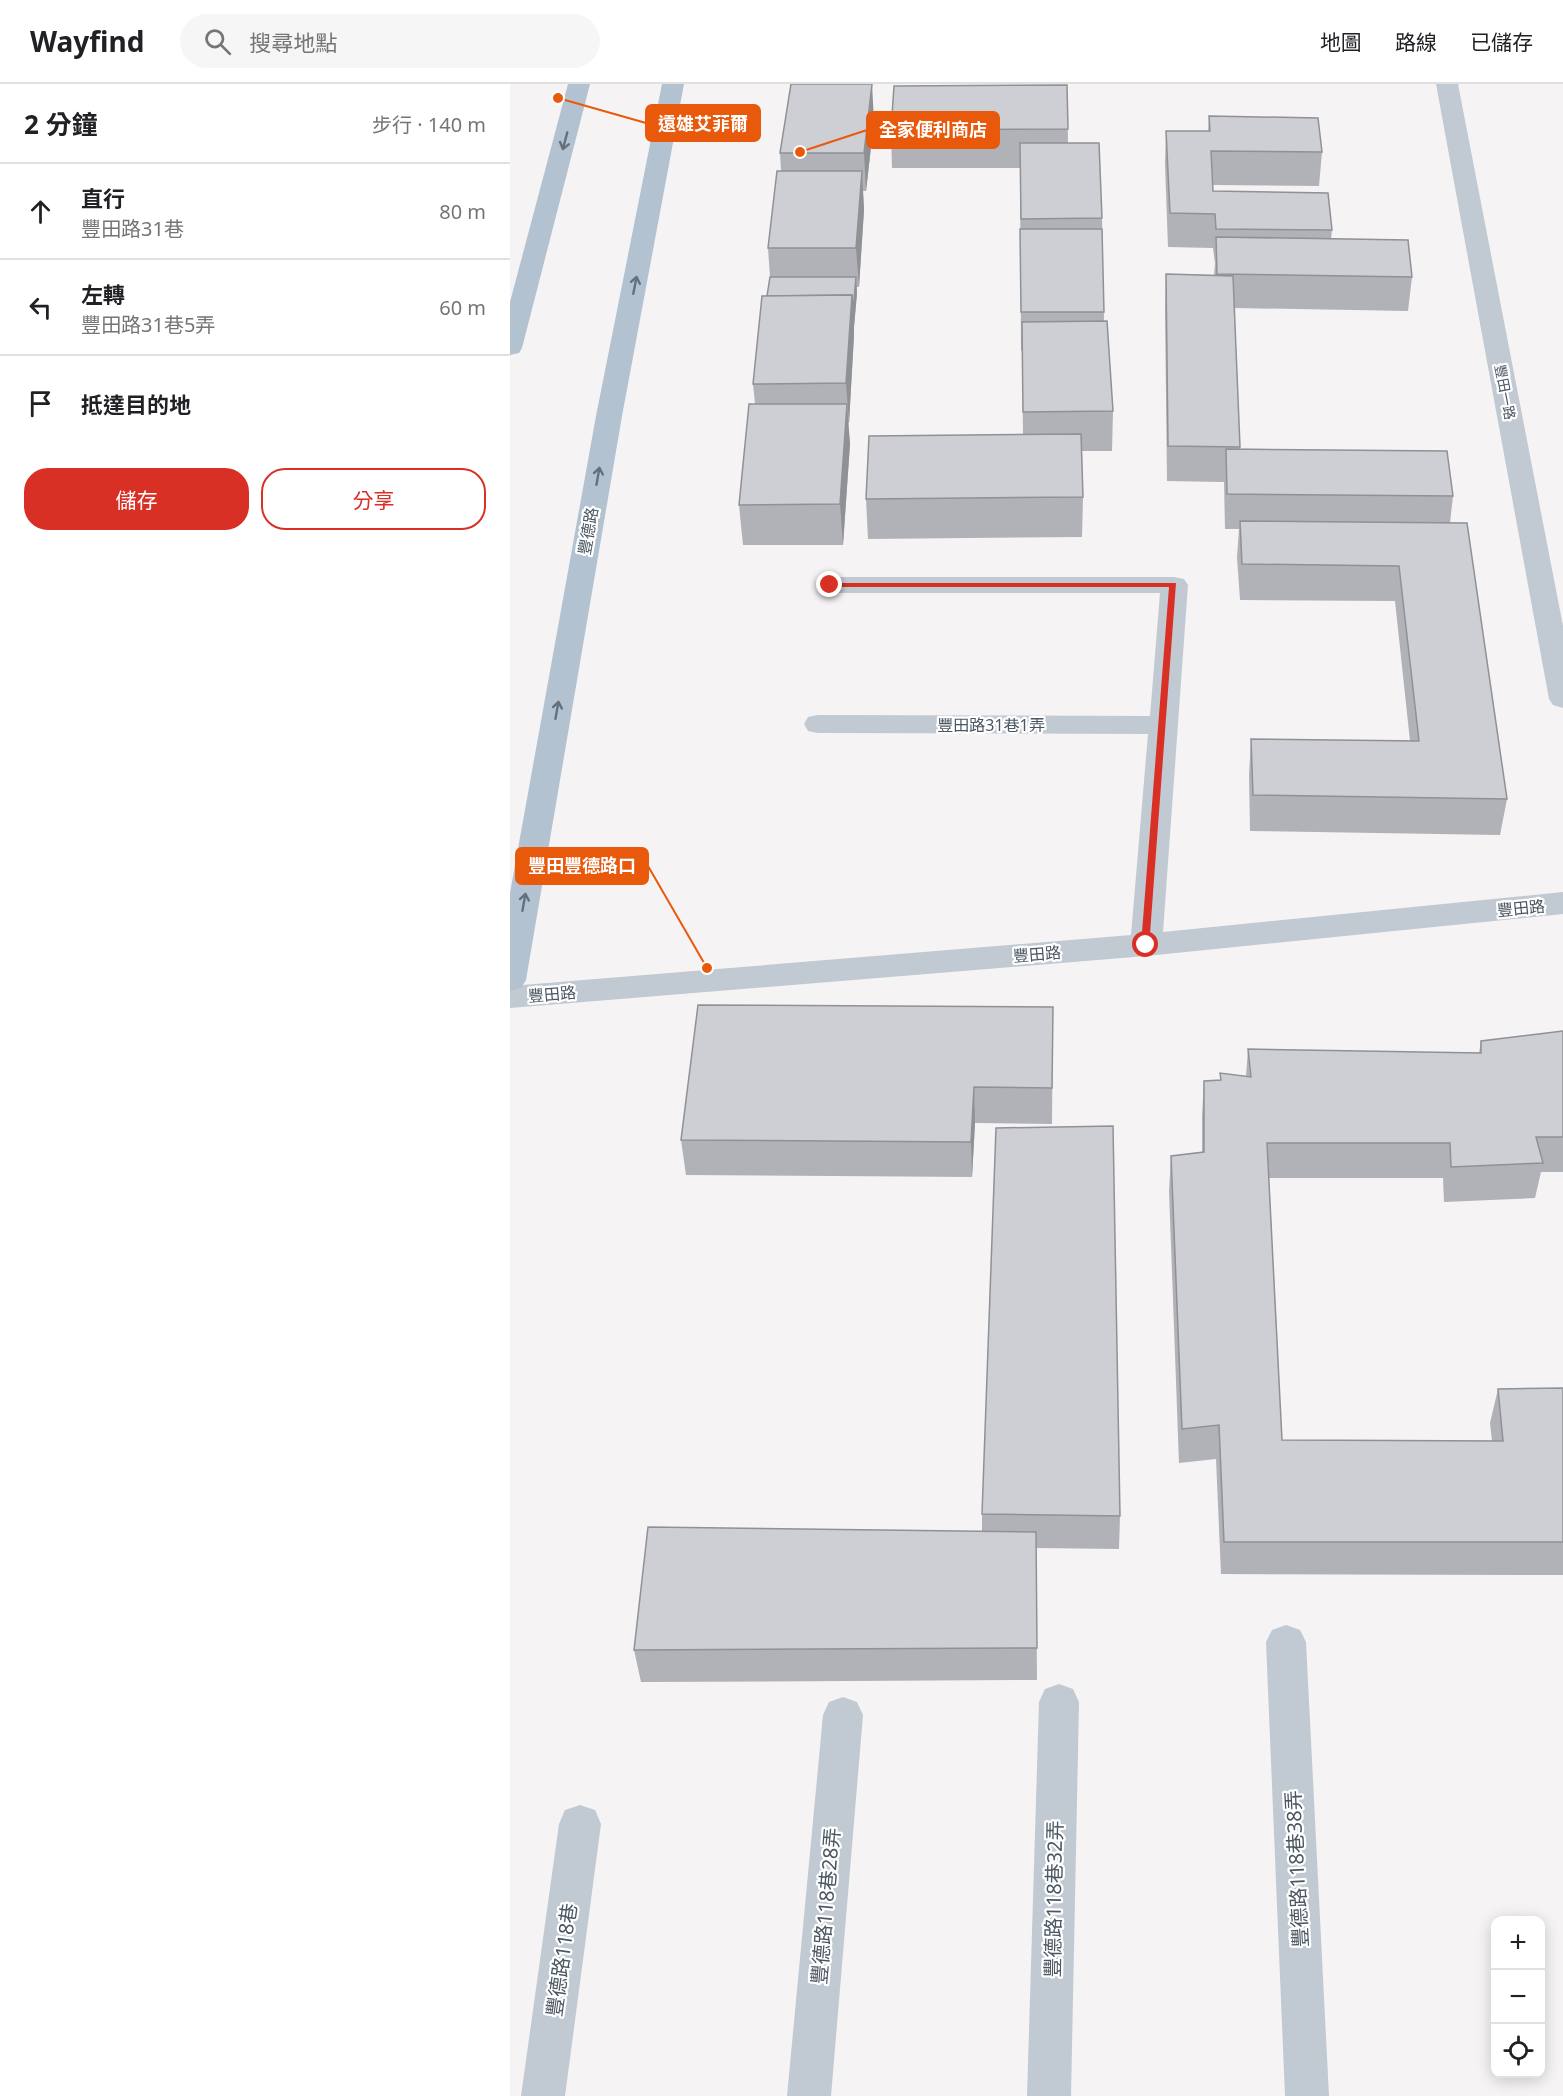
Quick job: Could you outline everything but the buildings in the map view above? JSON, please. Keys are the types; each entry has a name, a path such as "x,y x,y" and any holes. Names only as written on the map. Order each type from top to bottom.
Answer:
{"main road":[{"path":"510,348 579,84"},
{"name":"豐德路","path":"510,980 609,416 673,84"}],"street":[{"name":"豐田一路","path":"1447,84 1563,699"},
{"path":"830,585 1174,585 1146,945"},
{"name":"豐田路31巷1弄","path":"818,724 1163,725"},
{"name":"豐田路","path":"510,997 1146,945 1563,903"},
{"name":"豐德路118巷38弄","path":"1286,1642 1307,2096"},
{"name":"豐德路118巷32弄","path":"1049,2096 1059,1702"},
{"name":"豐德路118巷28弄","path":"809,2096 843,1715"},
{"name":"豐德路118巷","path":"543,2096 580,1824"}],"place":[{"name":"遠雄艾菲爾","path":"558,98"},
{"name":"全家便利商店","path":"800,152"},
{"name":"豐田豐德路口","path":"707,968"}],"route":[{"path":"830,585 1174,585 1146,945"}]}
